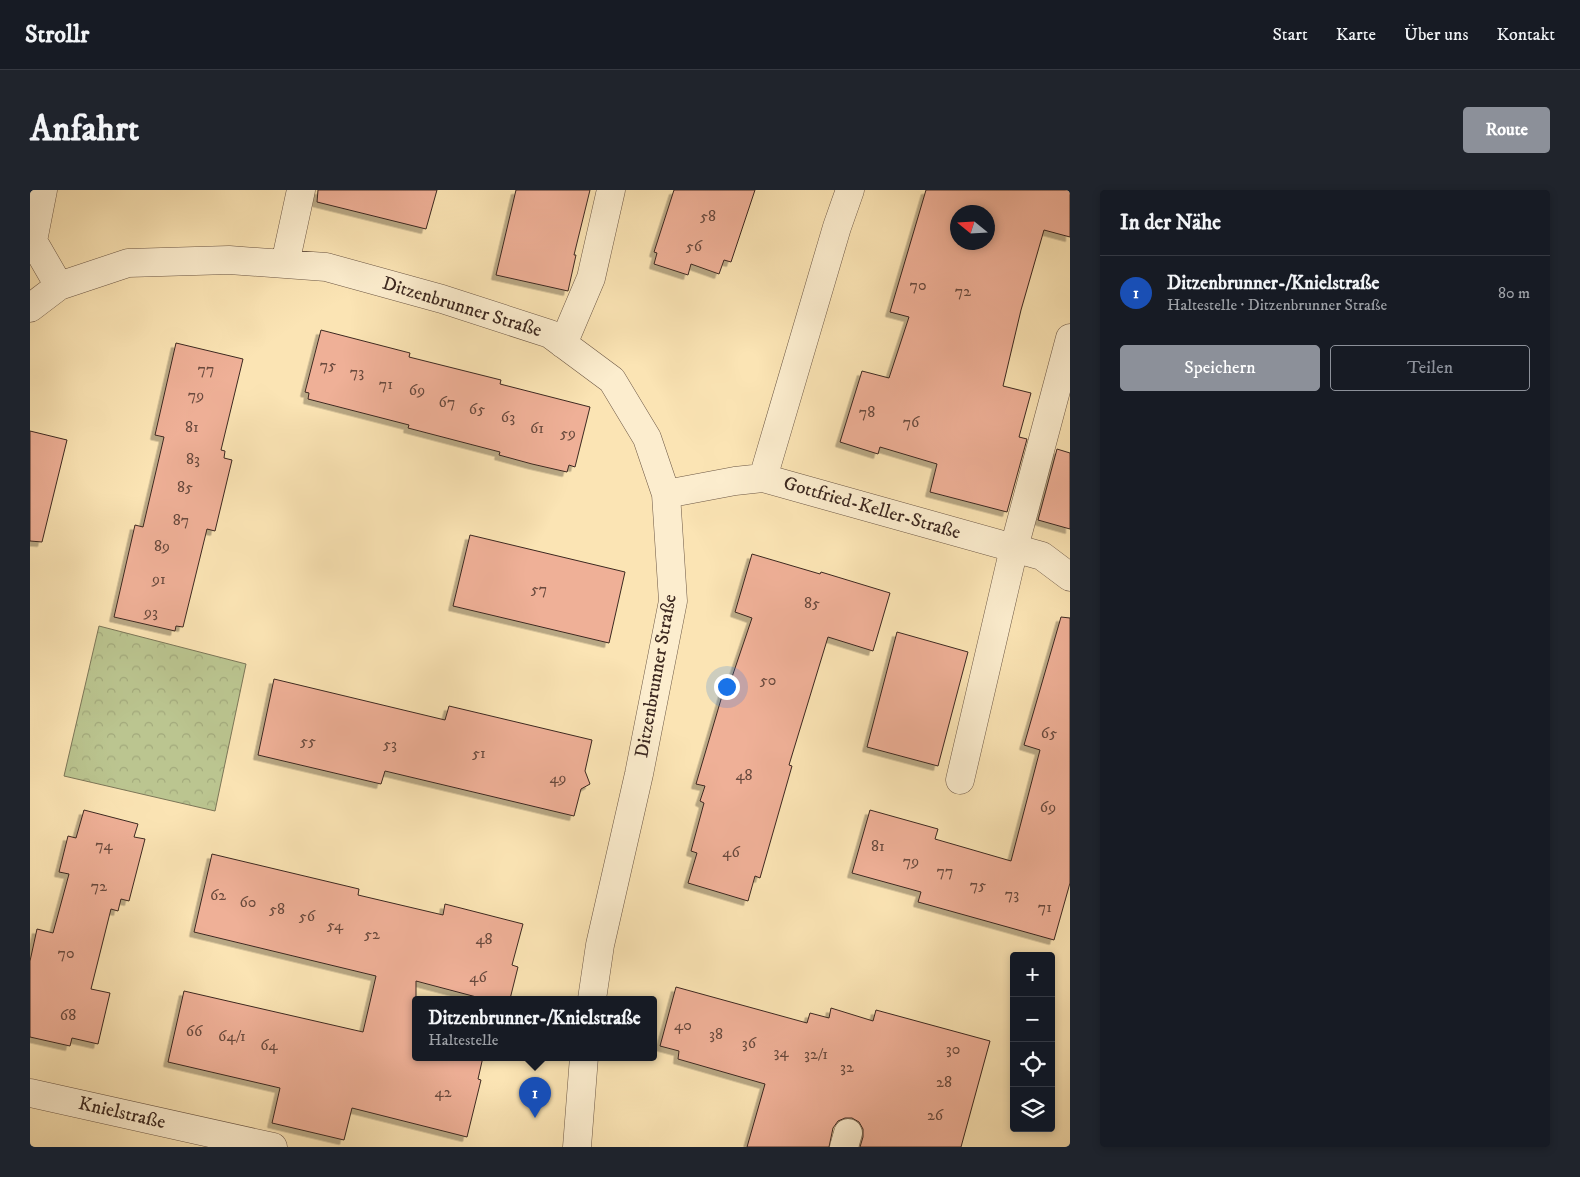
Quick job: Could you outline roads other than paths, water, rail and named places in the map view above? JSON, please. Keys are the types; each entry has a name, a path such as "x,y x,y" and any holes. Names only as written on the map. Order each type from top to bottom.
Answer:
{"street":[{"path":"43,190 33,241 59,286"},
{"path":"285,264 301,190"},
{"path":"563,344 591,278 611,190"},
{"path":"763,478 837,227 850,190"},
{"name":"Ditzenbrunner Straße","path":"30,308 59,286 128,263 229,260 326,267 442,299 550,334 612,380 647,438 666,494 674,601 639,774 600,945 592,996"},
{"path":"960,780 1014,548 1070,338"},
{"name":"Gottfried-Keller-Straße","path":"666,494 763,478 1042,556 1070,577"},
{"path":"577,1147 584,1061"},
{"name":"Knielstraße","path":"30,1093 273,1147"}],"place":[{"name":"Ditzenbrunner-/Knielstraße","path":"535,1118"}]}
